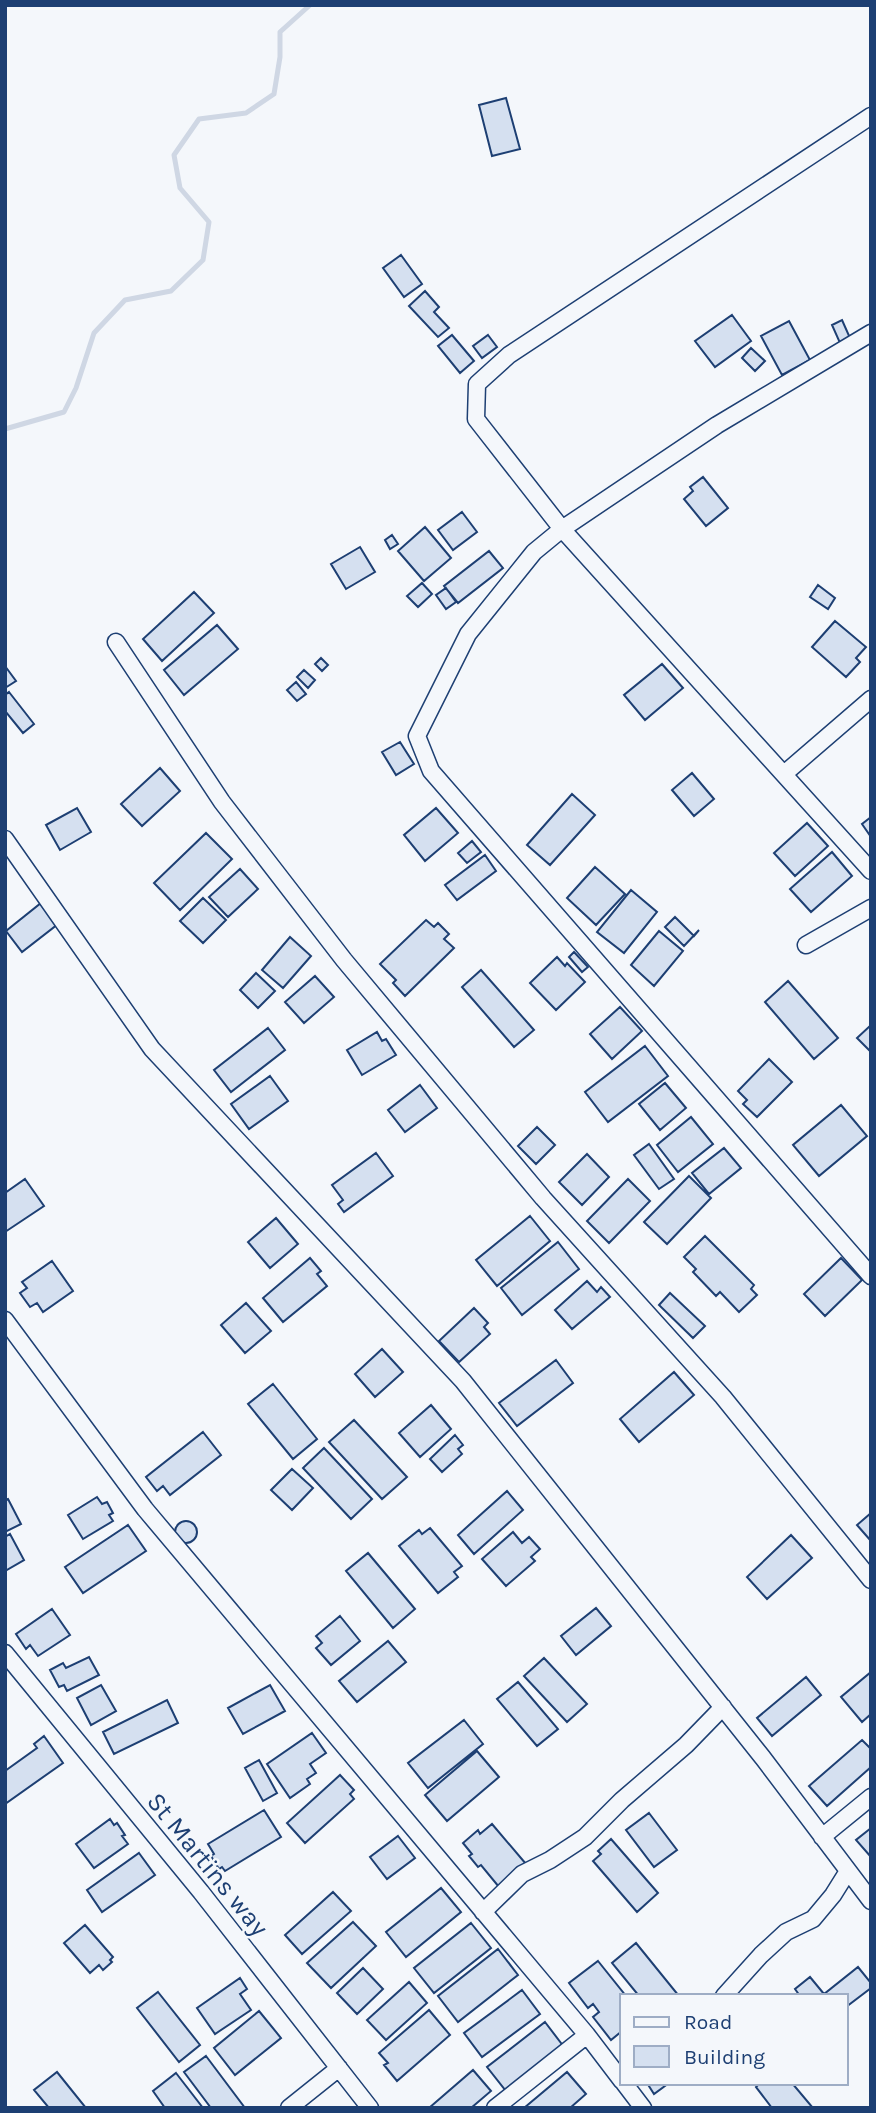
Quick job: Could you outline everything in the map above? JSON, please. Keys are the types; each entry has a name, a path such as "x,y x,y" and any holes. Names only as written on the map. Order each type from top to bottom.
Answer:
{"street":[{"path":"871,116 509,355 477,384 477,419 562,529 871,871"},
{"path":"871,333 717,425 562,529 534,552 468,634 417,736 431,771 871,1276"},
{"path":"116,642 222,802 344,960 543,1198 723,1397 871,1580"},
{"path":"784,774 871,699"},
{"path":"5,839 152,1049 463,1381 723,1707 871,1901"},
{"path":"806,945 871,908"},
{"path":"5,1320 145,1509 587,2035 616,2061"},
{"name":"St Martins way","path":"5,1653 201,1892 370,2108"},
{"path":"483,1912 522,1874 550,1860 585,1837 644,1779 686,1745 723,1707"},
{"path":"822,1837 871,1797"},
{"path":"726,1994 786,1932 813,1919 848,1871"},
{"path":"495,2108 587,2035"},
{"path":"289,2108 339,2068"},
{"path":"625,2085 643,2108"}],"building":[{"path":"506,98 520,149 492,156 479,105"},
{"path":"401,255 422,284 404,297 383,268"},
{"path":"425,291 439,307 434,312 449,328 438,337 409,306"},
{"path":"732,315 751,341 715,367 695,341"},
{"path":"842,320 850,338 840,343 832,325"},
{"path":"789,321 810,360 782,375 761,336"},
{"path":"452,335 474,361 460,373 438,346"},
{"path":"488,335 497,347 482,358 473,346"},
{"path":"751,348 765,361 755,371 742,358"},
{"path":"703,477 728,508 706,526 684,499 693,491 690,487"},
{"path":"462,512 477,532 453,550 438,530"},
{"path":"425,527 451,558 424,581 398,551"},
{"path":"392,535 398,544 390,549 385,540"},
{"path":"360,547 375,572 346,589 331,564"},
{"path":"489,551 503,568 458,603 444,586"},
{"path":"422,583 432,594 418,607 407,596"},
{"path":"818,585 835,598 828,609 810,597"},
{"path":"446,588 456,602 446,609 436,595"},
{"path":"194,592 214,613 162,661 143,639"},
{"path":"835,621 866,647 856,658 860,662 846,677 812,647"},
{"path":"217,625 238,649 184,695 164,670"},
{"path":"321,658 328,665 322,671 315,664"},
{"path":"662,664 683,688 645,720 624,695"},
{"path":"5,666 16,681 5,688"},
{"path":"304,670 315,680 308,688 297,677"},
{"path":"296,682 306,694 297,701 287,690"},
{"path":"9,692 34,724 23,733 5,711 5,695"},
{"path":"400,742 414,764 396,775 382,752"},
{"path":"160,768 180,791 142,826 121,804"},
{"path":"692,773 714,799 694,816 672,790"},
{"path":"572,794 595,815 550,865 527,845"},
{"path":"77,808 91,832 60,850 46,825"},
{"path":"436,808 458,833 425,861 404,835"},
{"path":"871,817 871,837 862,824"},
{"path":"807,823 828,846 795,876 774,853"},
{"path":"206,833 232,859 180,910 154,883"},
{"path":"472,841 481,852 467,863 458,853"},
{"path":"832,852 852,876 811,912 790,889"},
{"path":"485,855 496,871 457,900 445,885"},
{"path":"595,867 625,894 596,925 567,898"},
{"path":"240,869 258,889 228,917 209,897"},
{"path":"631,890 657,912 624,953 597,932"},
{"path":"203,898 226,920 203,943 180,921"},
{"path":"41,903 58,924 22,952 6,931"},
{"path":"675,917 694,936 684,946 665,927"},
{"path":"426,920 434,927 438,923 449,934 444,939 454,948 405,996 393,983 396,980 380,964"},
{"path":"659,931 683,951 654,986 631,965"},
{"path":"290,937 311,956 283,988 262,970"},
{"path":"574,952 588,967 582,972 569,957"},
{"path":"557,957 565,966 567,963 585,982 556,1010 530,983"},
{"path":"481,970 534,1030 514,1047 462,987"},
{"path":"256,973 275,991 258,1008 240,990"},
{"path":"315,976 334,997 304,1023 285,1002"},
{"path":"788,981 838,1038 814,1059 765,1002"},
{"path":"620,1007 642,1031 612,1059 590,1034"},
{"path":"871,1025 871,1052 857,1038"},
{"path":"268,1028 285,1050 231,1092 214,1070"},
{"path":"377,1032 382,1041 386,1039 396,1055 362,1075 347,1050"},
{"path":"645,1046 668,1076 608,1122 585,1092"},
{"path":"769,1059 792,1082 757,1117 743,1104 747,1100 738,1091"},
{"path":"270,1076 288,1101 249,1129 231,1104"},
{"path":"665,1083 686,1108 660,1130 639,1104"},
{"path":"420,1085 437,1108 405,1132 388,1110"},
{"path":"841,1105 867,1136 819,1176 793,1145"},
{"path":"691,1117 713,1144 678,1172 657,1145"},
{"path":"537,1127 555,1145 536,1164 518,1146"},
{"path":"649,1144 674,1179 659,1189 634,1155"},
{"path":"724,1148 741,1168 709,1194 692,1173"},
{"path":"376,1153 393,1176 344,1212 338,1204 343,1200 332,1185"},
{"path":"587,1154 609,1177 582,1205 559,1182"},
{"path":"689,1176 711,1198 667,1244 644,1222"},
{"path":"25,1179 44,1206 5,1232 5,1193"},
{"path":"628,1179 650,1201 609,1243 587,1221"},
{"path":"530,1216 550,1241 497,1286 476,1260"},
{"path":"276,1218 298,1244 270,1268 248,1242"},
{"path":"705,1236 754,1285 751,1289 757,1295 739,1312 720,1292 716,1296 693,1272 696,1269 684,1257"},
{"path":"558,1242 579,1269 522,1315 501,1288"},
{"path":"310,1258 321,1271 317,1274 327,1286 283,1322 263,1298"},
{"path":"841,1258 862,1280 825,1316 804,1294"},
{"path":"52,1261 73,1291 43,1312 37,1303 30,1307 20,1293 27,1288 22,1282"},
{"path":"587,1281 597,1292 601,1287 610,1297 572,1329 555,1310"},
{"path":"670,1293 705,1326 693,1338 659,1305"},
{"path":"246,1303 271,1331 245,1353 221,1325"},
{"path":"474,1308 488,1323 484,1327 490,1334 459,1362 439,1341"},
{"path":"382,1349 403,1372 375,1397 355,1374"},
{"path":"556,1360 573,1383 517,1426 499,1403"},
{"path":"674,1372 694,1395 639,1442 620,1419"},
{"path":"273,1384 317,1439 293,1459 248,1404"},
{"path":"431,1405 451,1429 420,1457 399,1433"},
{"path":"354,1420 407,1477 382,1499 329,1442"},
{"path":"203,1432 221,1455 170,1495 163,1486 157,1491 146,1477"},
{"path":"455,1435 463,1445 458,1449 462,1454 442,1472 430,1459"},
{"path":"324,1448 372,1499 351,1519 303,1468"},
{"path":"292,1469 313,1488 292,1510 271,1490"},
{"path":"507,1491 523,1510 474,1554 458,1535"},
{"path":"97,1497 102,1504 107,1502 113,1513 109,1515 113,1521 83,1539 68,1515"},
{"path":"8,1499 21,1524 5,1532 5,1500"},
{"path":"871,1513 871,1541 857,1525"},
{"path":"186,1521 194,1524 197,1532 194,1540 186,1543 178,1540 175,1532 178,1524"},
{"path":"128,1525 146,1551 83,1593 65,1567"},
{"path":"430,1528 462,1566 454,1572 458,1577 438,1593 399,1546 419,1530 422,1534"},
{"path":"513,1532 522,1543 529,1537 540,1549 531,1557 535,1561 506,1586 482,1559"},
{"path":"10,1534 24,1560 5,1571 5,1537"},
{"path":"791,1535 812,1558 767,1599 747,1577"},
{"path":"368,1553 415,1609 393,1628 346,1571"},
{"path":"596,1608 611,1626 576,1655 561,1636"},
{"path":"52,1609 70,1635 38,1656 30,1645 26,1649 16,1634"},
{"path":"340,1616 360,1641 331,1665 316,1648 322,1643 316,1636"},
{"path":"388,1641 406,1662 357,1702 339,1681"},
{"path":"89,1657 99,1675 67,1691 64,1685 59,1687 50,1670 63,1663 66,1668"},
{"path":"544,1658 587,1704 567,1722 524,1676"},
{"path":"871,1672 871,1714 862,1722 841,1697"},
{"path":"806,1677 821,1695 772,1736 757,1718"},
{"path":"518,1682 558,1729 537,1746 497,1699"},
{"path":"101,1685 116,1711 91,1725 77,1698"},
{"path":"270,1685 285,1711 243,1734 228,1708"},
{"path":"167,1700 178,1723 114,1754 103,1732"},
{"path":"464,1720 483,1744 428,1788 408,1763"},
{"path":"312,1733 326,1753 310,1764 316,1773 307,1779 310,1784 290,1798 267,1764"},
{"path":"44,1736 63,1763 5,1804 5,1771 37,1748 34,1744"},
{"path":"862,1740 871,1749 871,1767 827,1806 809,1786"},
{"path":"477,1751 499,1777 447,1821 425,1795"},
{"path":"259,1760 277,1793 263,1801 245,1768"},
{"path":"340,1775 354,1790 350,1794 354,1799 305,1843 287,1823"},
{"path":"264,1810 281,1837 225,1871 222,1867 219,1869 208,1844"},
{"path":"649,1813 677,1850 654,1867 626,1830"},
{"path":"110,1819 114,1825 117,1823 128,1844 94,1868 76,1844"},
{"path":"492,1824 526,1864 499,1887 481,1865 478,1867 469,1856 472,1854 463,1843 478,1830 480,1834"},
{"path":"871,1828 871,1857 856,1840"},
{"path":"398,1836 415,1858 387,1879 370,1857"},
{"path":"611,1839 658,1893 637,1912 593,1861 601,1854 598,1851"},
{"path":"139,1853 155,1875 102,1912 87,1890"},
{"path":"441,1888 461,1912 406,1957 386,1932"},
{"path":"333,1892 351,1911 302,1954 285,1935"},
{"path":"353,1922 376,1946 331,1988 307,1963"},
{"path":"471,1923 491,1948 434,1993 414,1968"},
{"path":"85,1925 113,1957 110,1960 112,1962 103,1970 99,1965 90,1973 64,1943"},
{"path":"636,1943 677,1994 637,1994 612,1963"},
{"path":"498,1949 518,1975 458,2022 438,1996"},
{"path":"598,1961 624,1994 620,1994 620,2033 611,2040 593,2017 599,2012 593,2004 588,2008 569,1983"},
{"path":"858,1967 871,1983 871,1988 848,2005 848,1994 824,1994"},
{"path":"363,1968 383,1989 357,2014 337,1993"},
{"path":"810,1977 824,1994 799,1994 795,1989"},
{"path":"240,1978 247,1989 240,1994 251,2010 215,2034 197,2008"},
{"path":"409,1982 427,2003 386,2040 367,2020"},
{"path":"522,1990 540,2014 482,2057 464,2033"},
{"path":"158,1992 200,2045 179,2062 137,2008"},
{"path":"429,2010 450,2035 397,2081 384,2065 388,2063 379,2053"},
{"path":"259,2011 281,2038 235,2075 214,2048"},
{"path":"545,2022 564,2047 506,2091 487,2067"},
{"path":"206,2056 245,2108 211,2108 184,2072"},
{"path":"473,2070 491,2091 471,2108 429,2108"},
{"path":"57,2072 86,2108 49,2108 34,2090"},
{"path":"567,2072 586,2094 570,2108 524,2108"},
{"path":"176,2073 203,2108 165,2108 153,2091"},
{"path":"648,2085 666,2085 654,2094"},
{"path":"794,2085 813,2108 772,2108 756,2087"}],"waterway":[{"path":"5,429 64,412 76,388 94,333 125,300 171,291 203,260 209,222 180,188 174,155 199,119 246,113 274,94 280,57 280,32 310,5"}]}
